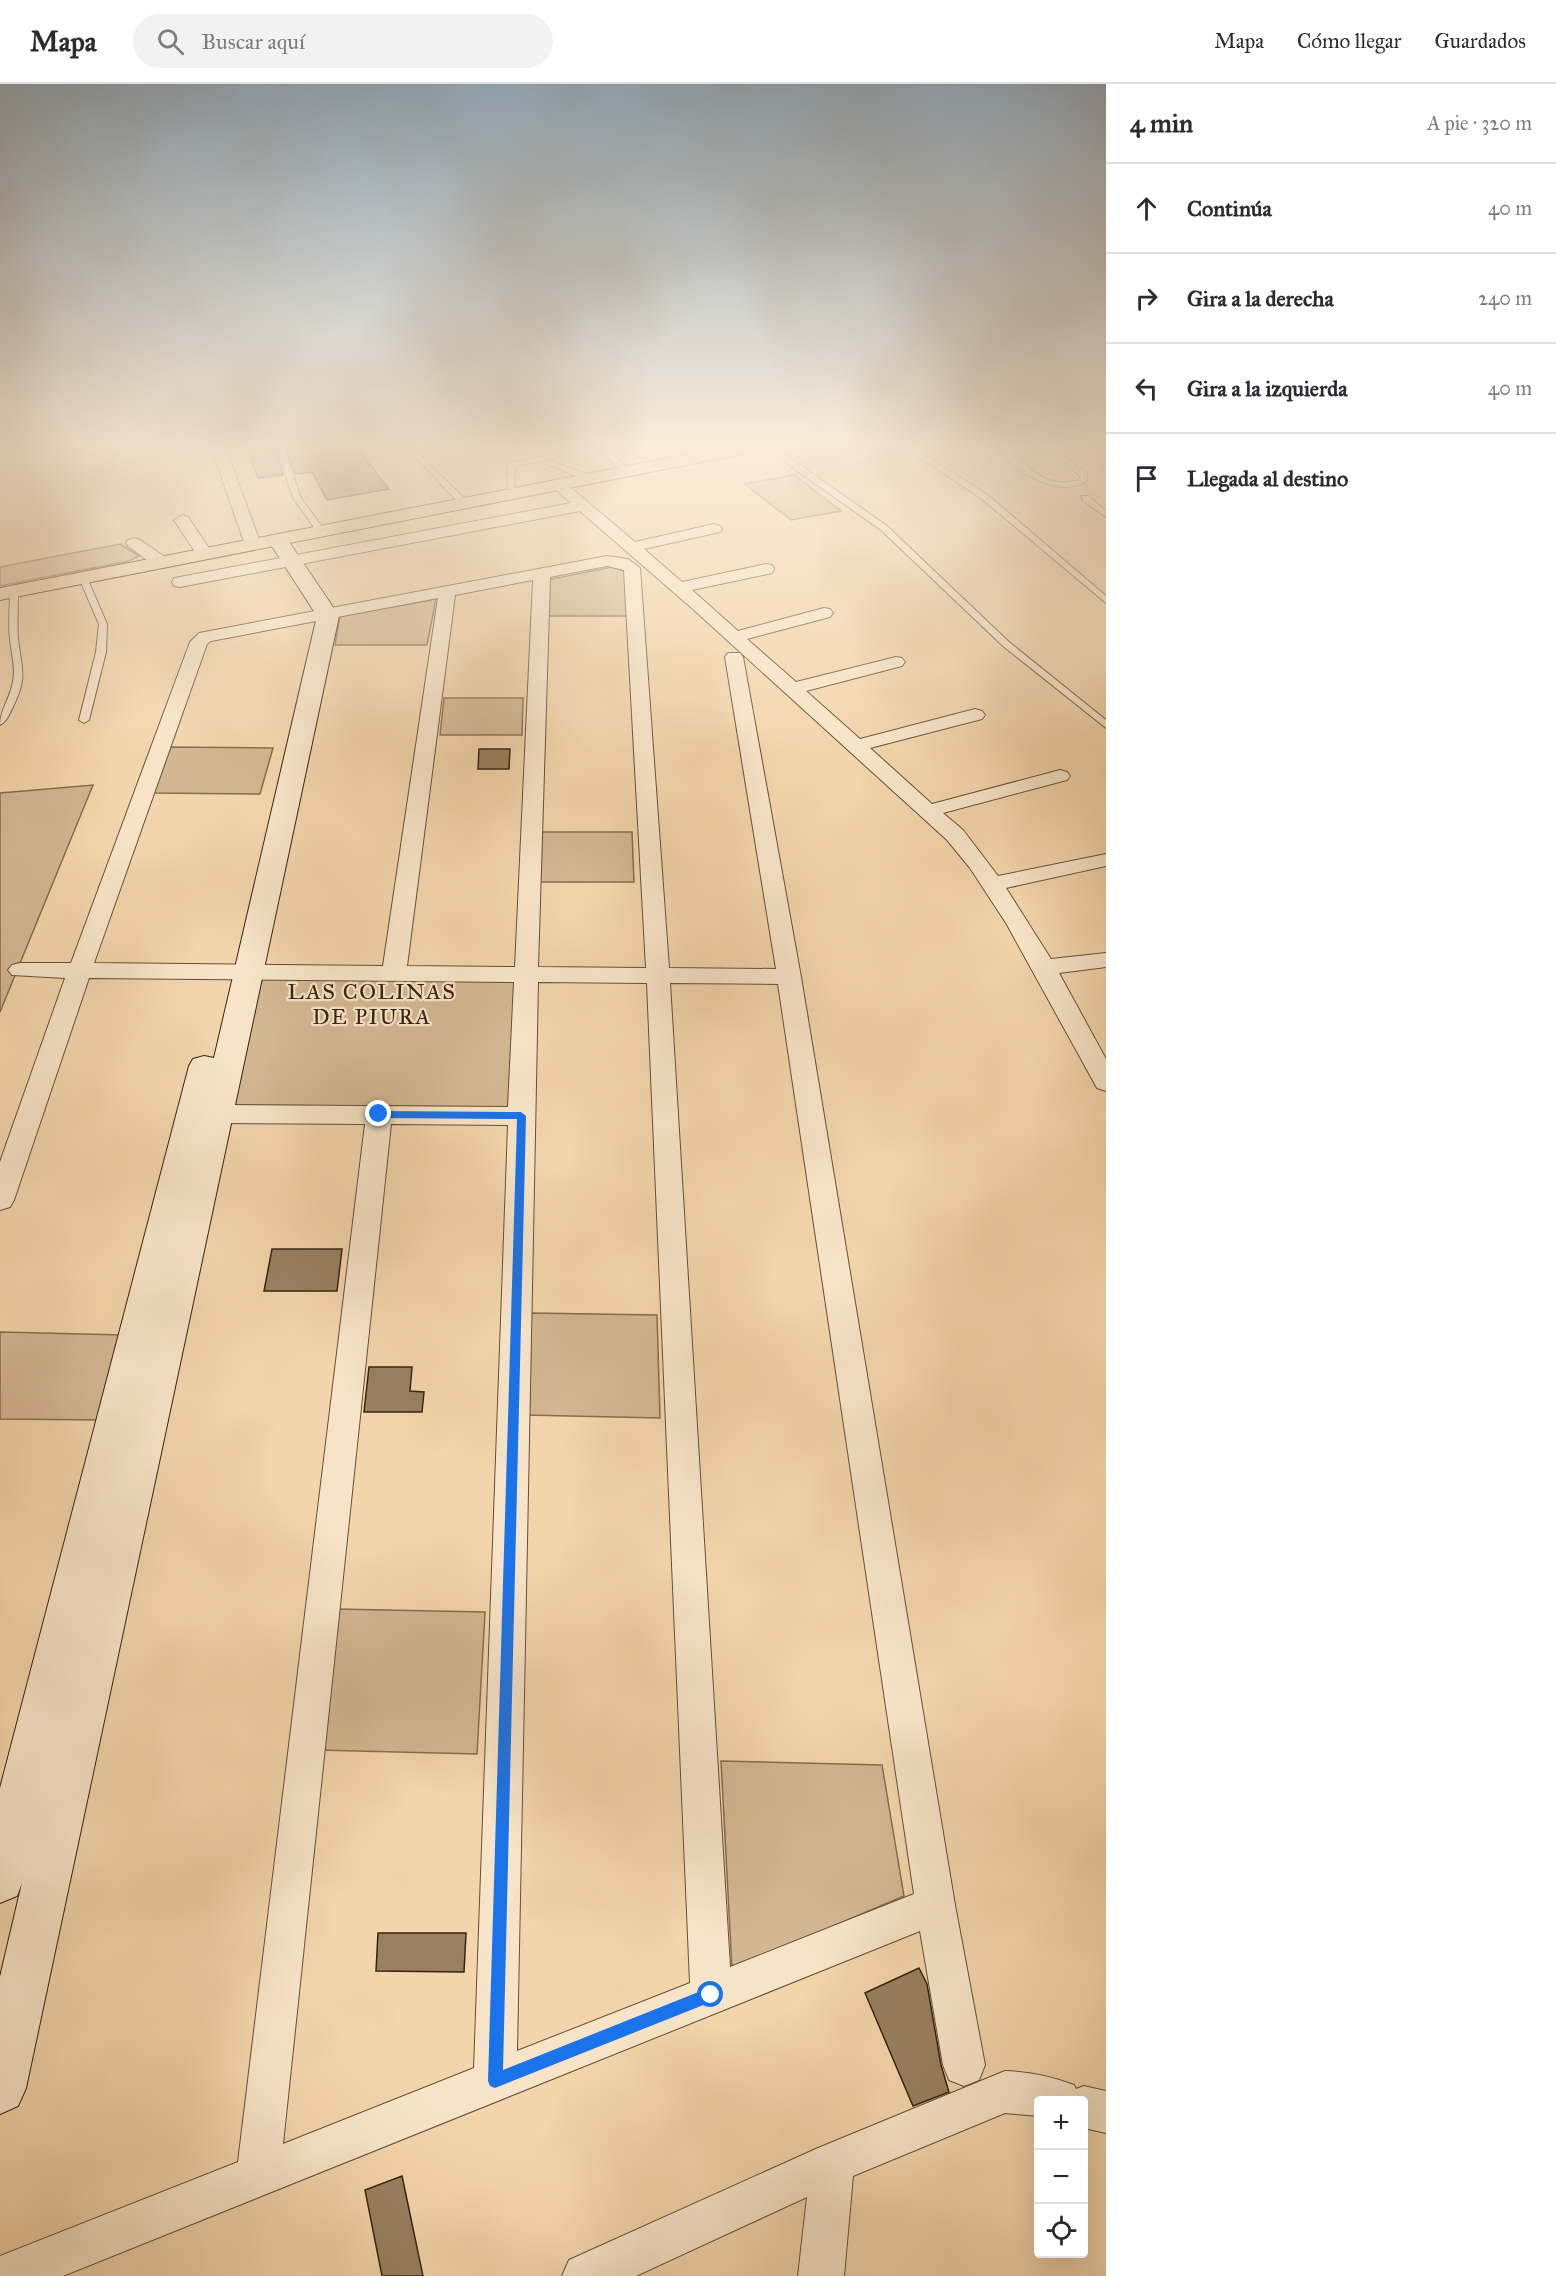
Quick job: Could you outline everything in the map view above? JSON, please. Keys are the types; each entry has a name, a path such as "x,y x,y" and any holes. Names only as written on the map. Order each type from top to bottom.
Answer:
{"highway":[{"path":"7,593 205,554 276,548"}],"street":[{"path":"142,548 162,562"},
{"path":"201,548 205,554"},
{"path":"180,582 272,550 284,548"},
{"path":"634,548 679,588 734,647 792,689 955,835 993,884 1106,1082"},
{"path":"0,1880 237,972 319,617 272,550"},
{"path":"0,1200 198,643 205,637 607,561 622,563 633,571 658,975 711,1995"},
{"path":"679,588 766,569"},
{"path":"495,2081 521,1116 542,574"},
{"path":"394,973 447,592"},
{"path":"734,647 824,613"},
{"path":"734,647 789,977 935,1905 964,2065"},
{"path":"792,689 896,662"},
{"path":"856,746 975,715"},
{"path":"928,811 1060,776"},
{"path":"993,884 1106,860"},
{"path":"1042,968 1106,960"},
{"path":"20,970 789,977"},
{"path":"0,2088 216,1114 237,972"},
{"path":"216,1114 521,1116"},
{"path":"258,2175 379,1114"},
{"path":"7,2276 935,1905"},
{"path":"585,2276 833,2163 1005,2092 1043,2096"},
{"path":"1088,2108 1106,2112 1106,2135"},
{"path":"821,2276 833,2163"}],"lane":[{"path":"905,548 1006,644 1106,725"},
{"path":"1045,548 1106,600"},
{"path":"83,578 103,624 101,652 84,720"},
{"path":"0,722 13,698 18,681 19,665 7,593"}],"shaded area":[{"path":"98,548 127,548 139,556 129,561 0,586 0,567"},
{"path":"612,567 627,572 630,616 546,616 547,580"},
{"path":"436,599 427,645 335,645 340,616"},
{"path":"444,698 523,698 522,735 440,735"},
{"path":"169,747 273,748 260,794 152,793"},
{"path":"93,785 0,1012 0,793"},
{"path":"541,832 632,832 634,882 540,882"},
{"path":"260,979 515,981 508,1107 231,1105"},
{"path":"529,1313 657,1315 660,1418 525,1415"},
{"path":"0,1332 124,1335 101,1420 0,1419"},
{"path":"336,1609 485,1612 477,1754 317,1750"},
{"path":"721,1761 882,1765 904,1896 732,1969"}],"building":[{"path":"479,749 510,749 509,769 478,769"},
{"path":"272,1249 342,1249 337,1291 264,1291"},
{"path":"369,1367 412,1367 410,1391 424,1392 422,1412 364,1412"},
{"path":"378,1933 466,1933 464,1972 376,1971"},
{"path":"919,1968 927,1984 941,2065 949,2092 913,2106 865,1993"},
{"path":"402,2176 423,2276 382,2276 365,2190"}],"district":[{"name":"LAS COLINAS DE PIURA","path":"372,1004"}],"route":[{"path":"379,1114 521,1116 495,2081 711,1995"}]}
